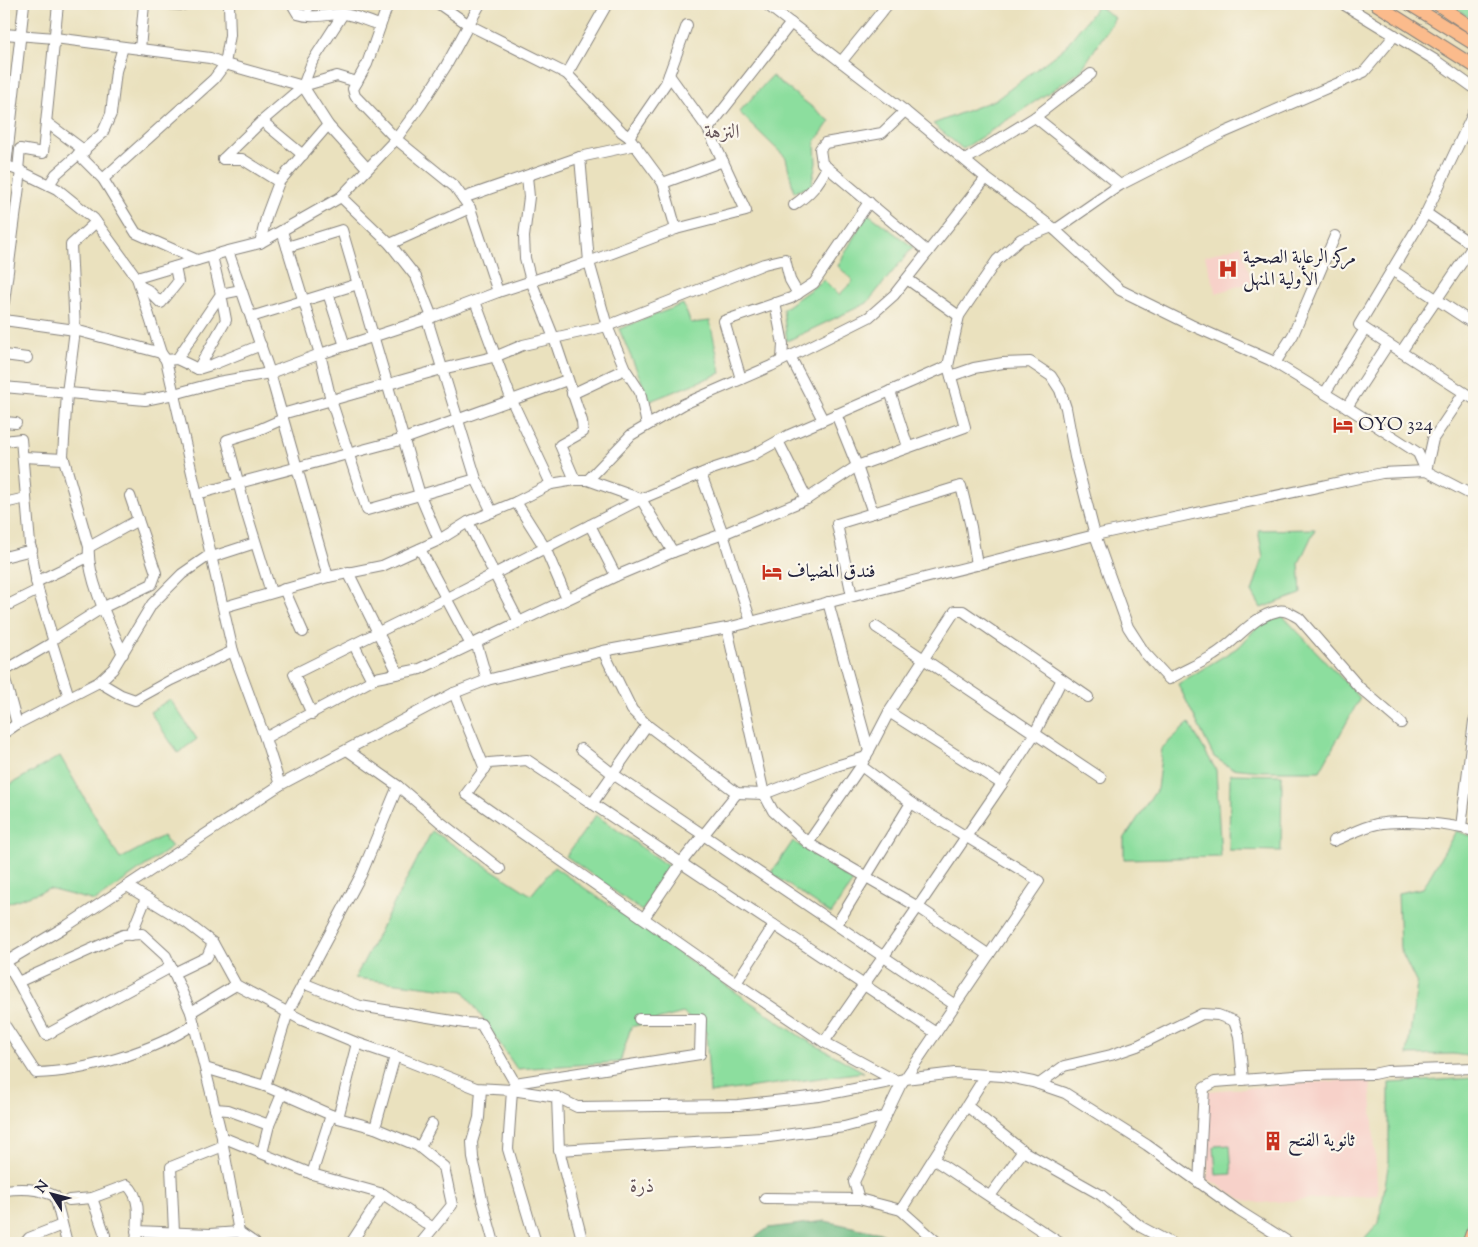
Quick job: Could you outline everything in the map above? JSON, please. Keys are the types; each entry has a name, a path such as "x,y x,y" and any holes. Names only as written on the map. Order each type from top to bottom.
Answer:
{"highway":[{"path":"1470,1243 1474,1232"}],"main road":[{"path":"1376,4 1474,66"},
{"path":"1409,4 1474,44"},
{"path":"1437,4 1474,28"}],"street":[{"path":"24,4 5,166 19,170 57,188 96,222 139,282 161,303 178,282 175,267"},
{"path":"4,302 20,150 43,153 58,4"},
{"path":"140,49 144,4"},
{"path":"169,4 182,6 186,4"},
{"path":"103,179 214,79 225,64 230,35 229,4"},
{"path":"292,4 298,14 304,16 343,14 380,25"},
{"path":"304,4 309,7 311,4"},
{"path":"388,4 367,64 353,89 355,96 396,138 456,187 470,208 498,292"},
{"path":"439,4 469,25 567,74 629,137 663,183 676,229"},
{"path":"139,282 196,260 260,244 341,197 396,138 421,105 480,4"},
{"path":"567,74 607,4"},
{"path":"766,4 905,110 986,178 1053,229 1120,290 1275,363 1325,393 1418,454 1426,471"},
{"path":"840,62 888,4"},
{"path":"1343,4 1435,60 1474,88"},
{"path":"302,86 312,62 343,14"},
{"path":"708,129 791,23"},
{"path":"629,137 666,83 687,25"},
{"path":"4,34 55,38 210,58 302,86 328,125 367,168"},
{"path":"265,738 372,680 420,669 616,576 807,499 857,466 965,427 949,371 959,316 997,260 1021,239 1053,229 1120,185 1223,133 1364,72 1395,35"},
{"path":"49,185 56,174 102,134 110,114 116,71 123,47"},
{"path":"965,160 1035,117 1090,74"},
{"path":"279,182 242,159 223,159 302,86 337,76 357,82"},
{"path":"4,387 145,400 218,382 270,373 588,262 676,229 746,211 708,129 669,76"},
{"path":"905,110 882,133 825,143 820,149 822,163 928,252"},
{"path":"1474,112 1426,213 1359,325 1474,400"},
{"path":"1035,117 1120,185"},
{"path":"262,121 303,155"},
{"path":"46,122 82,152 103,179 136,233 196,260"},
{"path":"260,244 267,214 279,182 328,125"},
{"path":"463,198 580,157 636,145"},
{"path":"580,157 588,262 607,326 625,369 640,392 647,425"},
{"path":"663,183 723,162"},
{"path":"794,205 810,195 827,167"},
{"path":"527,176 529,197 524,237 525,258 531,281 554,338 582,421 583,432 560,445 575,480"},
{"path":"588,480 631,434 684,404 786,358 869,317 894,295 986,178"},
{"path":"341,197 390,244 416,277 430,318 442,369 476,479 492,512"},
{"path":"741,379 724,321 798,294 814,283 869,202"},
{"path":"390,244 470,208"},
{"path":"1401,352 1474,246 1426,213"},
{"path":"96,222 71,245 75,330 67,393 64,459 102,608 123,654"},
{"path":"287,247 342,230 420,495 439,540"},
{"path":"282,231 320,354 331,400 367,510 476,479"},
{"path":"1275,363 1293,335 1335,236"},
{"path":"228,251 270,373 328,576"},
{"path":"198,369 226,320 212,256"},
{"path":"271,592 227,440 256,432 282,417 331,400 442,369 497,356 523,345 607,326 764,264 785,258 790,280 798,294"},
{"path":"1392,270 1474,324"},
{"path":"907,279 959,316"},
{"path":"139,282 174,394 233,651 280,785"},
{"path":"251,317 358,284"},
{"path":"177,359 221,294 241,290"},
{"path":"328,293 345,346"},
{"path":"474,301 497,356 512,401 550,484"},
{"path":"776,303 786,358 823,420"},
{"path":"4,320 75,330 164,357 177,359 198,369 261,345"},
{"path":"1325,393 1365,329"},
{"path":"1347,407 1388,344"},
{"path":"4,355 27,358"},
{"path":"312,714 294,674 379,633 641,499 751,456 778,441 890,391 949,371 1003,363 1030,362 1051,376 1060,390 1066,408 1075,457 1095,535 1128,627 1144,652 1169,679 1220,651 1259,618 1280,610 1289,612 1299,618 1359,688 1401,722"},
{"path":"214,364 218,382"},
{"path":"572,394 625,369"},
{"path":"197,494 404,440 568,380"},
{"path":"890,391 908,447"},
{"path":"1426,471 1433,439 1464,393"},
{"path":"836,414 873,513"},
{"path":"4,422 16,423"},
{"path":"4,441 21,439 37,586 69,696"},
{"path":"778,441 807,499"},
{"path":"23,457 64,459"},
{"path":"213,943 207,957 172,970 46,1035 18,982 5,963 127,886 280,785 454,693 487,680 603,652 727,628 1095,535 1382,473 1426,471 1474,496"},
{"path":"701,474 723,534 751,622"},
{"path":"224,607 328,576 382,566 439,540 468,522 516,502 550,484 575,480 588,480 641,499 673,552"},
{"path":"852,596 837,524 961,486 971,527 977,565"},
{"path":"4,672 102,608 152,584 156,573 130,496"},
{"path":"4,503 26,498"},
{"path":"516,502 545,548 568,600"},
{"path":"4,607 138,520"},
{"path":"468,522 519,622"},
{"path":"590,525 616,576"},
{"path":"4,733 16,724 99,682 113,669 152,604 182,574 211,556 256,543"},
{"path":"420,549 474,644 487,680"},
{"path":"4,557 32,550"},
{"path":"348,572 398,673"},
{"path":"284,589 303,632"},
{"path":"828,602 865,758 911,803 1039,881 905,1079 854,1182 859,1199"},
{"path":"808,843 865,758 889,712 956,611 963,611 1088,696"},
{"path":"876,627 1101,778"},
{"path":"727,628 764,794 773,811 808,843 918,907 989,955"},
{"path":"354,645 372,680"},
{"path":"99,682 121,695 136,700 171,680 233,651"},
{"path":"603,652 632,710 647,725 737,792 764,794 836,766 865,758"},
{"path":"4,676 16,724"},
{"path":"824,1042 1002,784 1035,733 1062,679"},
{"path":"454,693 485,769"},
{"path":"889,712 1002,784"},
{"path":"1461,827 1474,721"},
{"path":"592,804 647,725"},
{"path":"581,749 613,774 955,1005"},
{"path":"347,750 398,786 500,870"},
{"path":"894,1080 824,1042 736,983 466,794 489,763 526,760 936,1033"},
{"path":"265,1086 288,1012 361,875 398,786"},
{"path":"644,918 681,863 737,792"},
{"path":"837,924 911,803"},
{"path":"1333,841 1377,824 1405,822 1461,827 1474,831"},
{"path":"127,886 187,923 213,943 236,985 302,1020 476,1088 514,1086 700,1054 701,1019 639,1019"},
{"path":"131,934 146,898"},
{"path":"736,983 774,925"},
{"path":"18,982 123,935 142,934 166,956 191,1012 222,1142 239,1232"},
{"path":"303,983 360,1006 480,1024 514,1086 508,1149 536,1243"},
{"path":"191,1012 236,985"},
{"path":"1039,1084 1064,1066 1111,1055 1137,1046 1202,1014 1218,1015 1234,1021 1239,1036 1243,1080"},
{"path":"4,1024 36,1073 52,1072 93,1064 141,1050 180,1034 194,1024"},
{"path":"312,1174 334,1117 357,1043"},
{"path":"375,1128 395,1056"},
{"path":"204,1068 265,1086 334,1117 375,1128 420,1147 444,1167 452,1205 427,1236"},
{"path":"1199,1183 1204,1088 1216,1082 1374,1074 1387,1071 1474,1068"},
{"path":"514,1086 557,1097 577,1107 738,1105 819,1096 894,1080 955,1073 1003,1076 1039,1084 1065,1093 1147,1145 1239,1211 1290,1243"},
{"path":"901,1210 986,1075"},
{"path":"481,1089 479,1118 472,1142 473,1158 494,1243"},
{"path":"262,1153 269,1125 282,1094"},
{"path":"557,1097 559,1150 584,1243"},
{"path":"967,1106 1024,1150 1101,1195 1141,1227 1171,1243"},
{"path":"215,1110 228,1110 269,1125"},
{"path":"559,1150 762,1138 844,1127 886,1116"},
{"path":"420,1147 432,1124"},
{"path":"174,1232 171,1167 222,1142 262,1153 312,1174 384,1194 435,1243"},
{"path":"990,1196 1024,1150"},
{"path":"933,1158 1060,1243"},
{"path":"69,1200 92,1198 127,1185 133,1190 137,1208 136,1243"},
{"path":"4,1190 23,1188 43,1190 55,1196 67,1243"},
{"path":"351,1243 384,1194"},
{"path":"92,1198 105,1235 105,1243"},
{"path":"765,1198 859,1199 901,1210 938,1243"},
{"path":"25,1243 29,1238 62,1225"},
{"path":"136,1231 210,1234 239,1232 256,1243"}],"shaded area":[{"name":"مركز الرعاية الصحية الأولية المنهل","path":"1241,245 1252,282 1216,293 1205,256"},
{"path":"1370,1078 1378,1195 1259,1203 1241,1199 1208,1179 1207,1091"}],"green space":[{"path":"1449,4 1474,4 1474,21"},
{"path":"1098,6 1115,18 1080,72 963,149 933,124 997,99 1064,48"},
{"path":"772,76 830,121 815,142 816,163 811,186 794,192 786,158 739,112"},
{"path":"867,213 913,247 867,303 787,341 783,309 824,280 839,295 853,281 838,266"},
{"path":"683,304 691,323 710,321 721,373 650,401 619,329"},
{"path":"1315,529 1299,563 1301,594 1261,608 1252,592 1263,557 1258,530"},
{"path":"1282,615 1360,698 1320,771 1260,771 1231,768 1214,757 1178,684 1240,646 1256,628"},
{"path":"170,699 197,739 178,753 150,712"},
{"path":"1189,723 1216,770 1221,857 1124,859 1124,839 1157,789 1162,748"},
{"path":"60,756 120,859 163,836 172,847 95,901 49,889 5,904 4,788"},
{"path":"1230,774 1282,775 1281,851 1229,850"},
{"path":"596,815 672,869 642,911 566,856"},
{"path":"432,831 531,895 554,867 801,1037 864,1072 710,1093 706,1032 683,1013 631,1027 620,1062 517,1069 464,991 355,978"},
{"path":"1456,831 1474,837 1474,1057 1453,1054 1407,1055 1417,984 1400,949 1398,893 1423,888"},
{"path":"793,841 853,882 831,914 771,873"},
{"path":"1474,1078 1474,1218 1463,1243 1361,1243 1379,1223 1389,1161 1389,1083"},
{"path":"1230,1145 1232,1174 1216,1175 1214,1146"},
{"path":"825,1221 880,1233 903,1243 748,1243 768,1228"}],"place":[{"name":"مركز الرعاية الصحية الأولية المنهل","path":"1228,269"},
{"name":"OYO 324","path":"1343,425"},
{"name":"فندق المضياف","path":"772,572"},
{"name":"ثانوية الفتح","path":"1273,1141"}],"district":[{"name":"النزهة","path":"722,133"},
{"name":"ذرة","path":"642,1187"}]}
